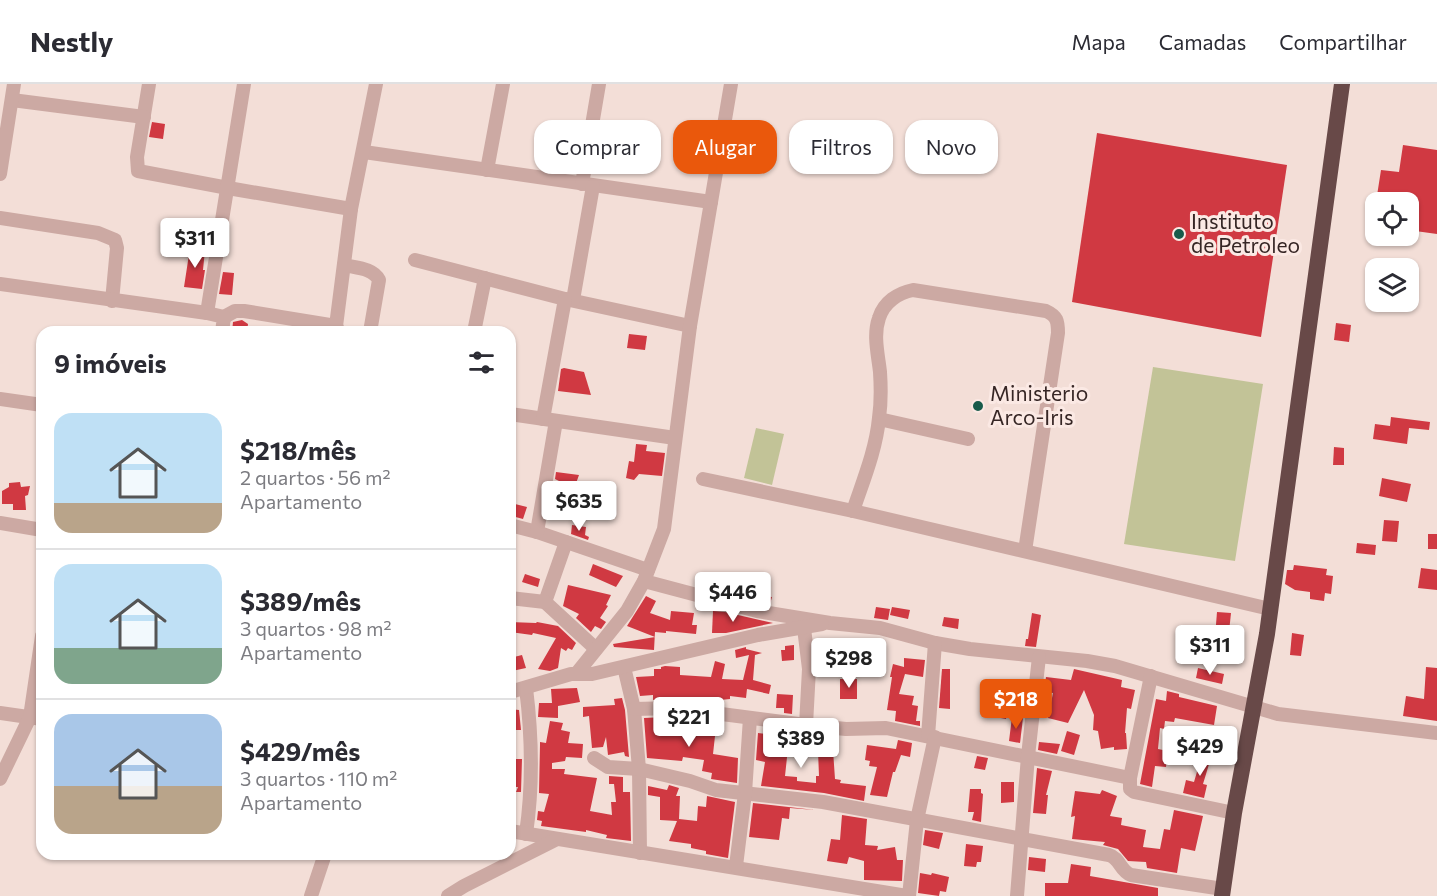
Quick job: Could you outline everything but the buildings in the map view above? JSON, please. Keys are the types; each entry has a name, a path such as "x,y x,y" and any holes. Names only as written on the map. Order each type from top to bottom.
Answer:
{"highway":[{"path":"1222,892 1270,609 1342,84"}],"street":[{"path":"0,174 4,125 12,100 14,84"},
{"path":"149,84 137,157 138,171 351,209"},
{"path":"207,314 244,84"},
{"path":"338,326 351,209 376,84"},
{"path":"487,170 503,84"},
{"path":"537,532 550,420 588,185 599,84"},
{"path":"577,673 622,619 646,576 666,520 690,326 730,84"},
{"path":"12,100 144,117"},
{"path":"364,152 711,202"},
{"path":"0,218 98,232 115,240 118,244 112,301"},
{"path":"416,260 569,299 690,326"},
{"path":"344,265 368,270 376,274 379,280 371,326"},
{"path":"475,326 484,278"},
{"path":"0,284 224,317 235,311 244,311 322,326"},
{"path":"853,511 871,457 879,419 880,375 877,325 880,314 895,296 913,290 1046,311 1058,320 1058,333 1025,551"},
{"path":"223,326 224,317"},
{"path":"0,399 36,404"},
{"path":"516,415 675,438"},
{"path":"879,419 968,439"},
{"path":"703,479 853,511 1270,609"},
{"path":"0,523 36,529"},
{"path":"516,527 566,542 646,576 736,606 830,623 880,628 970,650 1101,664 1151,676 1278,714 1437,733"},
{"path":"545,602 566,542"},
{"path":"516,599 545,602 596,649"},
{"path":"516,690 577,673 592,674 758,635 830,623"},
{"path":"804,628 809,669 806,725"},
{"path":"516,832 736,866 908,896 917,820 932,736 935,643"},
{"path":"1017,896 1028,756 1039,657"},
{"path":"624,667 634,709 639,769 640,853"},
{"path":"1151,676 1130,778 1130,789 1134,792 1234,813"},
{"path":"526,688 531,724 530,806 526,834"},
{"path":"634,709 675,708 846,729 886,728 1130,778"},
{"path":"0,712 36,718 0,779"},
{"path":"736,866 745,793 750,718"},
{"path":"594,758 608,767 639,769 690,780 716,790 823,802 1113,856 1124,871 1131,875 1222,892"},
{"path":"516,860 557,839"},
{"path":"311,896 323,860"},
{"path":"448,896 515,860"}],"green space":[{"path":"1153,367 1263,384 1235,561 1124,544"},
{"path":"756,428 784,434 772,485 744,478"}],"place":[{"name":"Instituto de Petroleo","path":"1179,234"},
{"name":"Ministerio Arco-Iris","path":"978,406"}]}
